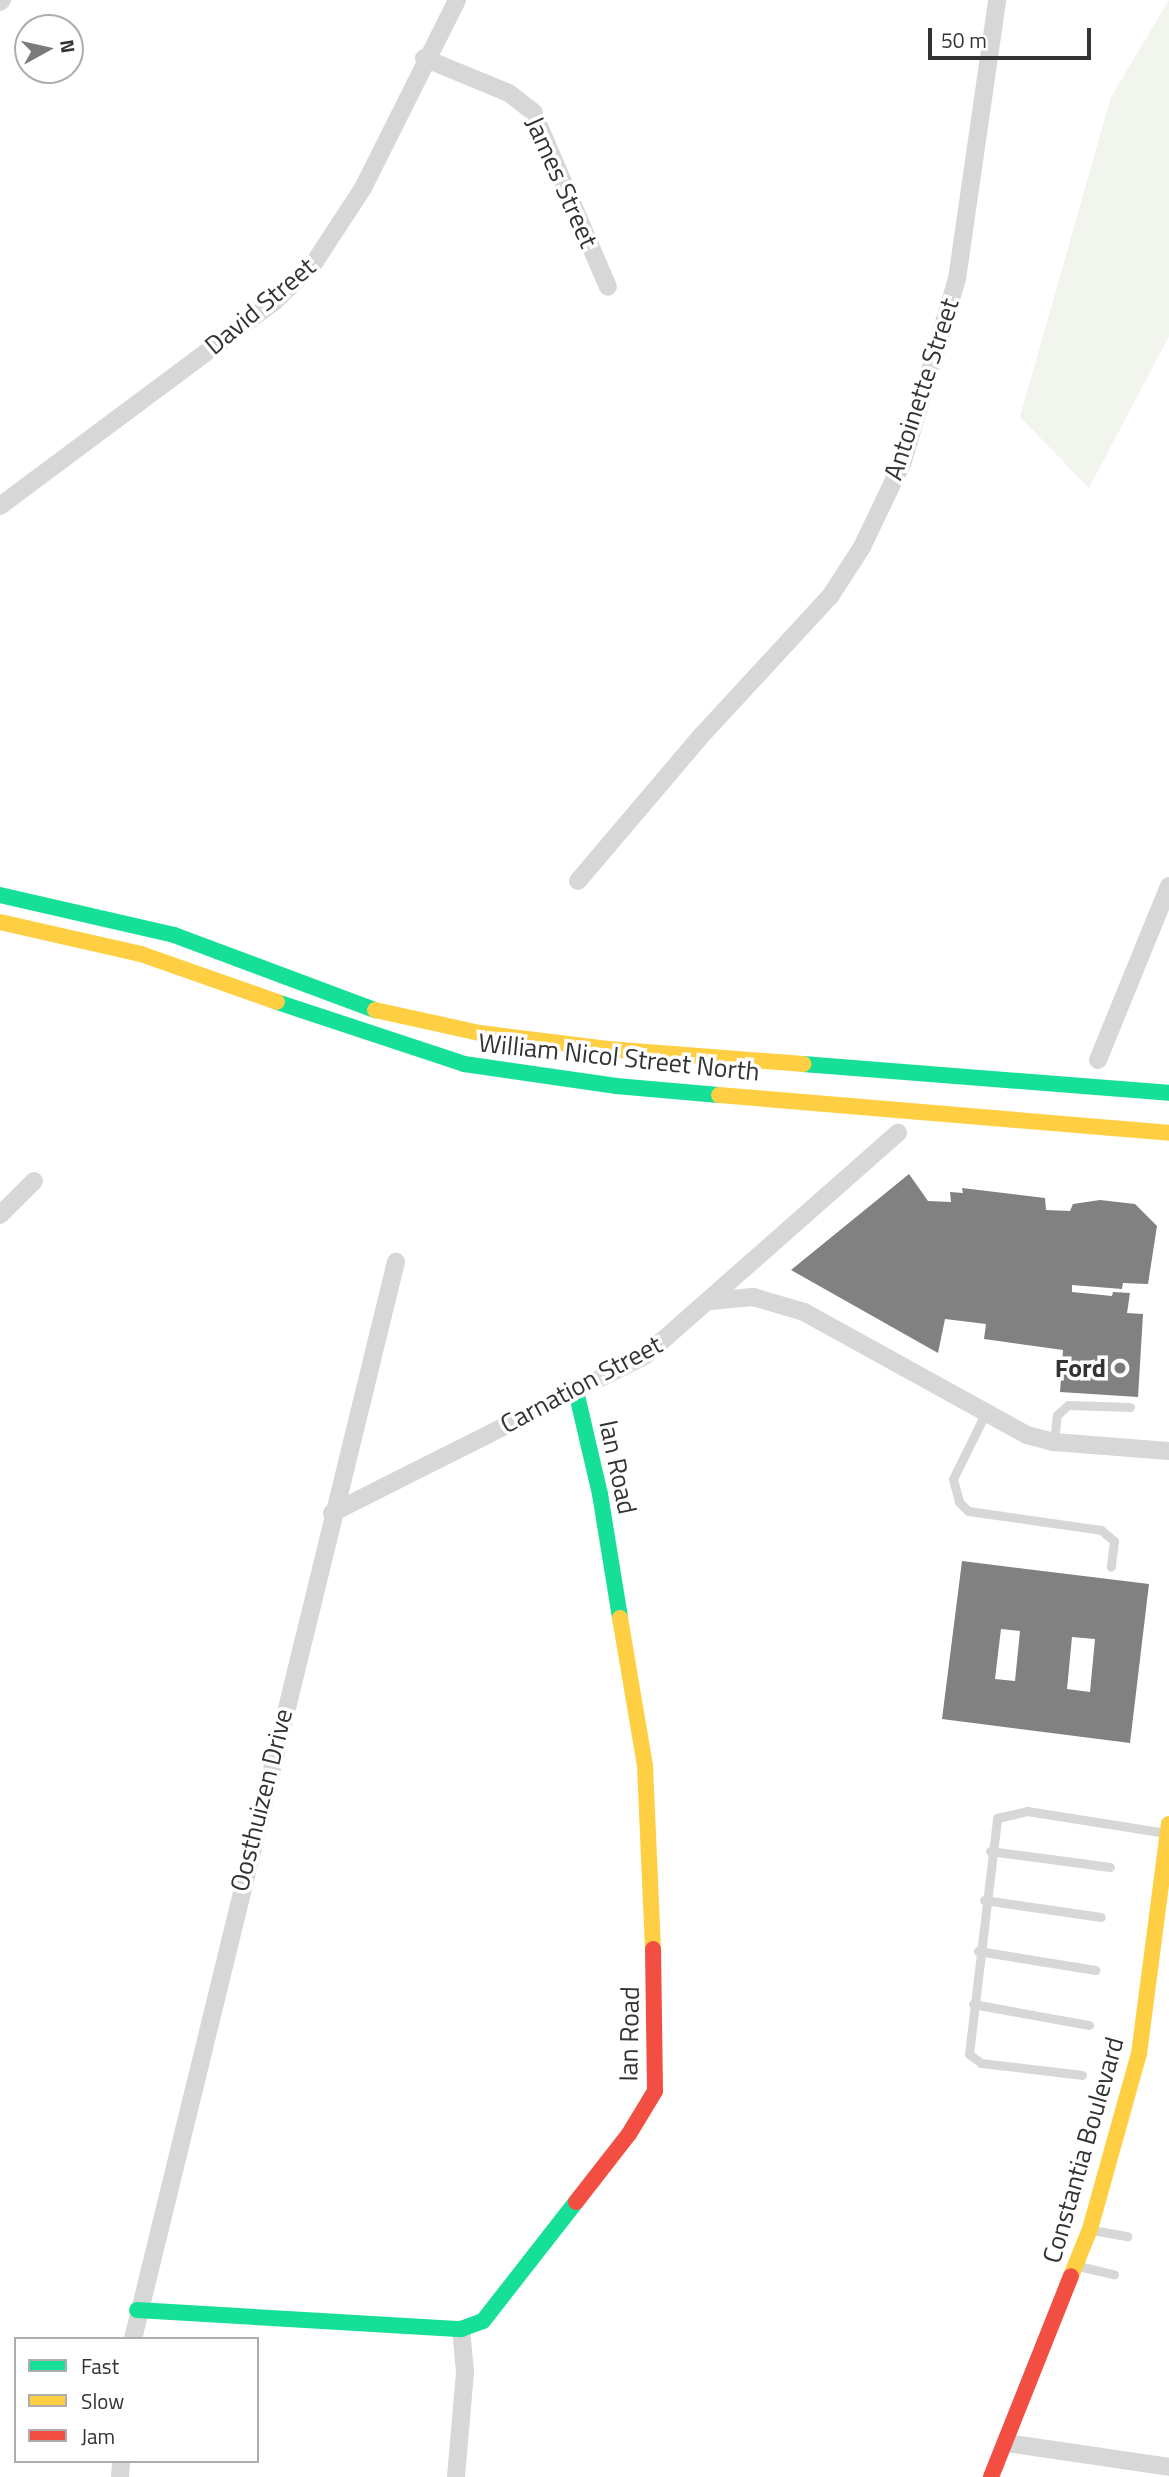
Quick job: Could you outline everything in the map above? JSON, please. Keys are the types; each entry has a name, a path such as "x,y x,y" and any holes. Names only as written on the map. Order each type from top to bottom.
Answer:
{"main road":[{"name":"William Nicol Street North","path":"0,895 174,935 372,1009 480,1033 608,1049 1169,1093"},
{"name":"William Nicol Street North","path":"0,922 141,954 377,1038 464,1064 616,1086 1169,1133"},
{"name":"Ian Road","path":"136,2310 461,2329 493,2313 629,2134 655,2091 657,2053 645,1766 598,1481 576,1391"},
{"name":"Constantia Boulevard","path":"991,2477 1007,2443 1090,2229 1139,2054 1168,1828"}],"street":[{"name":"David Street","path":"0,506 274,302 314,263 363,188 424,58 457,0"},
{"name":"Antoinette Street","path":"578,881 665,776 831,595 868,535 903,461 957,279 997,0"},
{"name":"James Street","path":"424,58 509,93 533,112 608,287"},
{"path":"1098,1060 1169,886"},
{"name":"Carnation Street","path":"332,1513 646,1355 711,1301 898,1133"},
{"path":"0,1215 34,1181"},
{"name":"Oosthuizen Drive","path":"133,2337 136,2310 396,1262"},
{"path":"711,1301 753,1297 804,1312 1027,1435 1054,1442 1169,1451"},
{"path":"456,2477 464,2372 461,2329"},
{"path":"1007,2443 1169,2467"}],"lane":[{"path":"1054,1442 1057,1415 1068,1405 1130,1407"},
{"path":"985,1414 953,1479 959,1502 968,1511 1101,1530 1114,1541 1111,1567"},
{"path":"1082,2075 981,2063 969,2054 978,1951 996,1818 1010,1812 1027,1811 1168,1828"},
{"path":"990,1851 1110,1867"},
{"path":"984,1900 1101,1917"},
{"path":"978,1951 1095,1970"},
{"path":"973,2004 1089,2025"},
{"path":"1090,2229 1127,2236"},
{"path":"1077,2266 1114,2274"}],"shaded area":[{"path":"1169,0 1169,336 1089,488 1020,417 1111,97"}],"building":[{"path":"909,1174 928,1201 951,1202 950,1192 963,1193 962,1188 1045,1198 1046,1210 1070,1211 1073,1204 1100,1200 1135,1204 1157,1226 1148,1284 1123,1283 1122,1289 1072,1285 1072,1292 1112,1296 1113,1292 1130,1293 1127,1313 1143,1314 1138,1397 1060,1392 1063,1350 984,1339 986,1324 945,1319 938,1353 791,1270"},
{"path":"962,1561 1149,1584 1130,1743 942,1719","holes":["1001,1629 1020,1631 1015,1681 995,1679","1072,1637 1095,1639 1090,1692 1067,1689"]}],"traffic: fast":[{"path":"0,895 174,935 375,1010"},
{"path":"277,1002 464,1064 616,1086 719,1095"},
{"path":"803,1064 1169,1093"},
{"path":"576,1391 600,1494 620,1618"},
{"path":"137,2310 461,2329 483,2321 576,2202"}],"traffic: slow":[{"path":"0,922 141,954 277,1002"},
{"path":"375,1010 480,1033 608,1049 803,1064"},
{"path":"719,1095 1169,1133"},
{"path":"620,1618 645,1766 653,1949"},
{"path":"1071,2276 1090,2229 1139,2054 1169,1824"}],"traffic: jam":[{"path":"576,2202 629,2134 655,2091 653,1949"},
{"path":"991,2477 1071,2276"}],"place":[{"name":"Ford","path":"1120,1368"}]}
